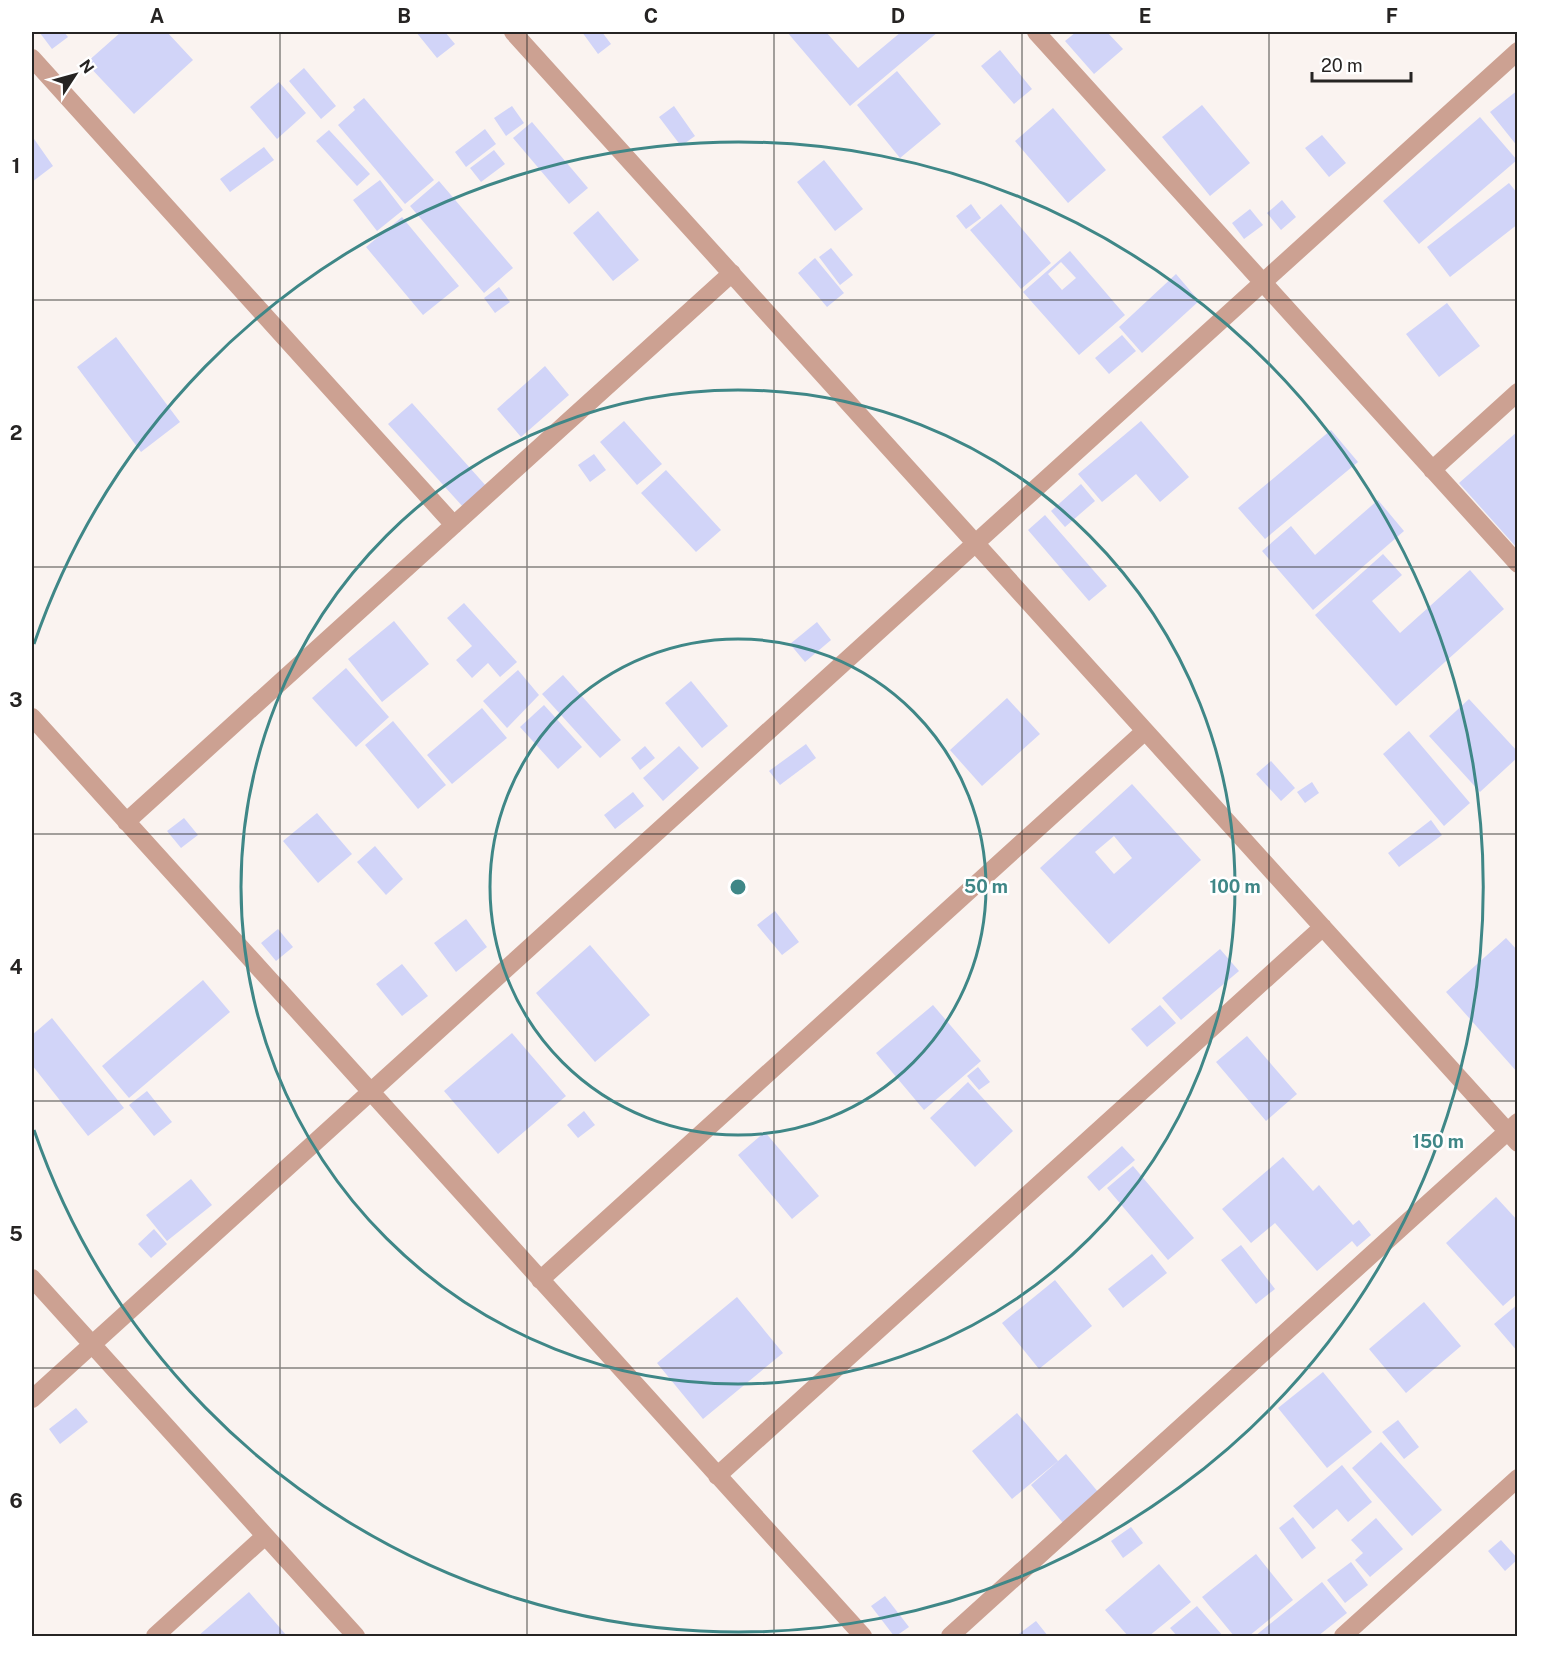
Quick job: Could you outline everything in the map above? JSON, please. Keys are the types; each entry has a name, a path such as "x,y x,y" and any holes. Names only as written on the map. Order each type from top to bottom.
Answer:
{"street":[{"path":"513,32 1323,927 1514,1132 950,1636"},
{"path":"1036,32 1518,564"},
{"path":"32,1399 1518,51"},
{"path":"32,58 454,525"},
{"path":"126,822 732,273"},
{"path":"1432,470 1518,392"},
{"path":"32,717 863,1636"},
{"path":"540,1280 1145,731"},
{"path":"717,1476 1323,927"},
{"path":"32,1278 356,1636"},
{"path":"1343,1636 1518,1478"},
{"path":"155,1636 265,1536"}],"building":[{"path":"41,32 64,32 68,37 52,49"},
{"path":"121,32 167,32 193,60 134,114 86,63"},
{"path":"416,32 445,32 455,44 437,58"},
{"path":"582,32 602,32 611,44 598,54"},
{"path":"787,32 826,32 858,68 901,32 938,32 850,106"},
{"path":"1076,32 1107,32 1123,49 1094,74 1065,41"},
{"path":"1000,50 1032,89 1014,104 981,66"},
{"path":"304,68 336,106 321,119 289,81"},
{"path":"897,71 941,124 900,158 857,105"},
{"path":"279,82 306,113 277,139 250,107"},
{"path":"1518,90 1518,147 1490,112"},
{"path":"364,98 434,180 405,204 338,125 355,110 353,107"},
{"path":"1202,105 1250,163 1210,196 1162,137"},
{"path":"512,106 524,123 506,136 494,118"},
{"path":"674,106 695,136 681,146 659,117"},
{"path":"1053,108 1106,170 1068,203 1015,141"},
{"path":"1480,117 1517,160 1419,244 1383,201"},
{"path":"532,122 588,188 569,204 513,138"},
{"path":"485,129 496,144 466,167 455,152"},
{"path":"329,130 370,174 357,186 316,141"},
{"path":"1322,135 1346,163 1329,177 1305,148"},
{"path":"32,136 53,166 32,182"},
{"path":"264,147 274,160 230,192 220,179"},
{"path":"494,150 505,164 481,182 470,168"},
{"path":"824,160 863,209 835,231 797,182"},
{"path":"380,180 403,210 377,231 353,200"},
{"path":"439,181 513,268 484,293 410,206"},
{"path":"1509,183 1518,194 1518,224 1450,277 1427,247"},
{"path":"1282,200 1296,217 1281,230 1267,213"},
{"path":"971,204 981,218 966,229 956,216"},
{"path":"1001,204 1051,263 1021,289 970,230"},
{"path":"1250,209 1263,225 1244,239 1232,223"},
{"path":"598,211 639,260 613,281 573,233"},
{"path":"402,217 459,286 423,315 366,247"},
{"path":"831,248 853,275 840,285 819,257"},
{"path":"1070,251 1125,315 1079,355 1023,292","holes":["1061,262 1076,278 1062,290 1048,274"]},
{"path":"815,258 844,293 827,307 798,273"},
{"path":"1176,274 1199,301 1142,353 1119,327"},
{"path":"499,287 510,302 495,313 484,298"},
{"path":"1447,303 1480,346 1439,377 1406,334"},
{"path":"1122,335 1136,351 1109,374 1095,358"},
{"path":"116,337 180,422 141,452 77,367"},
{"path":"545,366 569,395 521,437 497,409"},
{"path":"412,403 487,487 464,508 388,424"},
{"path":"624,421 662,464 637,485 600,442"},
{"path":"1141,421 1189,477 1160,502 1136,474 1102,502 1078,474"},
{"path":"1331,430 1358,462 1265,539 1238,508"},
{"path":"1518,431 1518,549 1459,483"},
{"path":"594,454 606,470 590,482 578,465"},
{"path":"666,470 721,530 696,552 641,493"},
{"path":"1081,484 1095,501 1065,527 1051,511"},
{"path":"1378,500 1404,531 1313,610 1262,551 1291,526 1315,555"},
{"path":"1045,515 1107,586 1089,601 1028,530"},
{"path":"1383,554 1402,575 1372,601 1400,633 1470,570 1504,609 1396,706 1315,615"},
{"path":"464,603 517,662 500,677 488,663 472,678 456,660 472,646 447,618"},
{"path":"394,621 429,664 382,702 348,659"},
{"path":"817,622 831,640 805,662 790,644"},
{"path":"346,668 389,717 356,747 312,698"},
{"path":"518,670 539,695 507,728 483,701"},
{"path":"563,675 621,740 600,758 542,694"},
{"path":"691,681 728,726 702,748 665,703"},
{"path":"1007,698 1040,734 982,786 950,750"},
{"path":"1469,699 1518,752 1518,757 1480,792 1429,736"},
{"path":"544,705 582,747 558,769 520,727"},
{"path":"482,708 507,738 452,784 427,755"},
{"path":"393,721 446,785 418,809 365,745"},
{"path":"1409,731 1470,803 1444,826 1383,754"},
{"path":"806,744 816,758 780,785 769,771"},
{"path":"645,746 655,758 640,770 631,758"},
{"path":"679,746 699,768 663,801 643,778"},
{"path":"1271,761 1295,788 1281,801 1256,774"},
{"path":"1312,782 1319,793 1305,803 1297,792"},
{"path":"1132,784 1201,860 1109,944 1040,868","holes":["1114,836 1132,858 1114,874 1095,852"]},
{"path":"633,792 644,806 615,829 604,815"},
{"path":"317,813 352,854 318,883 283,841"},
{"path":"184,818 198,835 181,848 167,831"},
{"path":"1431,820 1442,835 1399,867 1388,853"},
{"path":"375,846 403,879 386,895 357,862"},
{"path":"775,911 799,942 782,955 757,925"},
{"path":"466,919 487,947 456,972 434,943"},
{"path":"278,929 293,947 276,961 261,943"},
{"path":"1506,938 1518,951 1518,1073 1446,992"},
{"path":"590,945 650,1015 595,1062 536,993"},
{"path":"1220,949 1239,971 1181,1020 1162,998"},
{"path":"402,964 428,996 402,1016 376,984"},
{"path":"203,980 230,1012 129,1098 102,1066"},
{"path":"933,1005 981,1061 924,1110 876,1053"},
{"path":"1160,1005 1176,1023 1147,1047 1131,1029"},
{"path":"52,1018 124,1108 88,1136 32,1065 32,1035"},
{"path":"512,1033 566,1096 498,1154 444,1091"},
{"path":"1247,1036 1297,1094 1266,1121 1216,1062"},
{"path":"978,1067 990,1082 979,1090 967,1076"},
{"path":"968,1082 1013,1131 975,1167 930,1118"},
{"path":"147,1091 172,1122 154,1136 129,1105"},
{"path":"584,1111 595,1125 578,1138 567,1125"},
{"path":"765,1132 819,1196 792,1219 738,1155"},
{"path":"1122,1146 1135,1160 1099,1191 1087,1177"},
{"path":"1283,1157 1313,1191 1319,1185 1353,1225 1359,1220 1371,1235 1357,1247 1352,1241 1317,1271 1275,1223 1251,1243 1222,1209"},
{"path":"1133,1166 1194,1238 1168,1260 1107,1188"},
{"path":"191,1179 212,1205 167,1241 146,1215"},
{"path":"1496,1197 1518,1221 1518,1293 1503,1306 1446,1243"},
{"path":"154,1229 167,1244 151,1258 138,1244"},
{"path":"1241,1245 1275,1289 1256,1304 1221,1260"},
{"path":"1152,1254 1167,1273 1123,1308 1108,1289"},
{"path":"1055,1280 1092,1326 1039,1369 1002,1323"},
{"path":"737,1297 783,1353 703,1419 657,1363"},
{"path":"1424,1302 1461,1346 1406,1393 1369,1349"},
{"path":"1518,1304 1518,1352 1494,1324"},
{"path":"1323,1372 1372,1432 1327,1468 1278,1408"},
{"path":"76,1408 88,1422 60,1444 49,1429"},
{"path":"1017,1413 1058,1461 1012,1499 972,1451"},
{"path":"1398,1420 1419,1447 1404,1459 1382,1432"},
{"path":"1381,1442 1442,1510 1412,1536 1352,1468"},
{"path":"1066,1454 1099,1493 1063,1523 1031,1485"},
{"path":"1342,1465 1372,1502 1348,1522 1337,1509 1313,1529 1293,1506"},
{"path":"1293,1517 1316,1548 1302,1559 1279,1528"},
{"path":"1376,1518 1403,1549 1370,1577 1355,1560 1363,1553 1351,1540"},
{"path":"1131,1527 1143,1543 1123,1558 1111,1541"},
{"path":"1501,1540 1518,1559 1505,1571 1488,1551"},
{"path":"1256,1554 1293,1600 1249,1636 1234,1636 1202,1597"},
{"path":"1351,1562 1368,1585 1345,1603 1327,1580"},
{"path":"1159,1564 1191,1602 1149,1636 1128,1636 1105,1610"},
{"path":"1322,1582 1347,1613 1318,1636 1255,1636"},
{"path":"249,1592 287,1636 198,1636"},
{"path":"885,1596 909,1627 896,1636 871,1606"},
{"path":"1197,1606 1223,1636 1177,1636 1170,1628"},
{"path":"1036,1621 1048,1636 1016,1636"}]}
